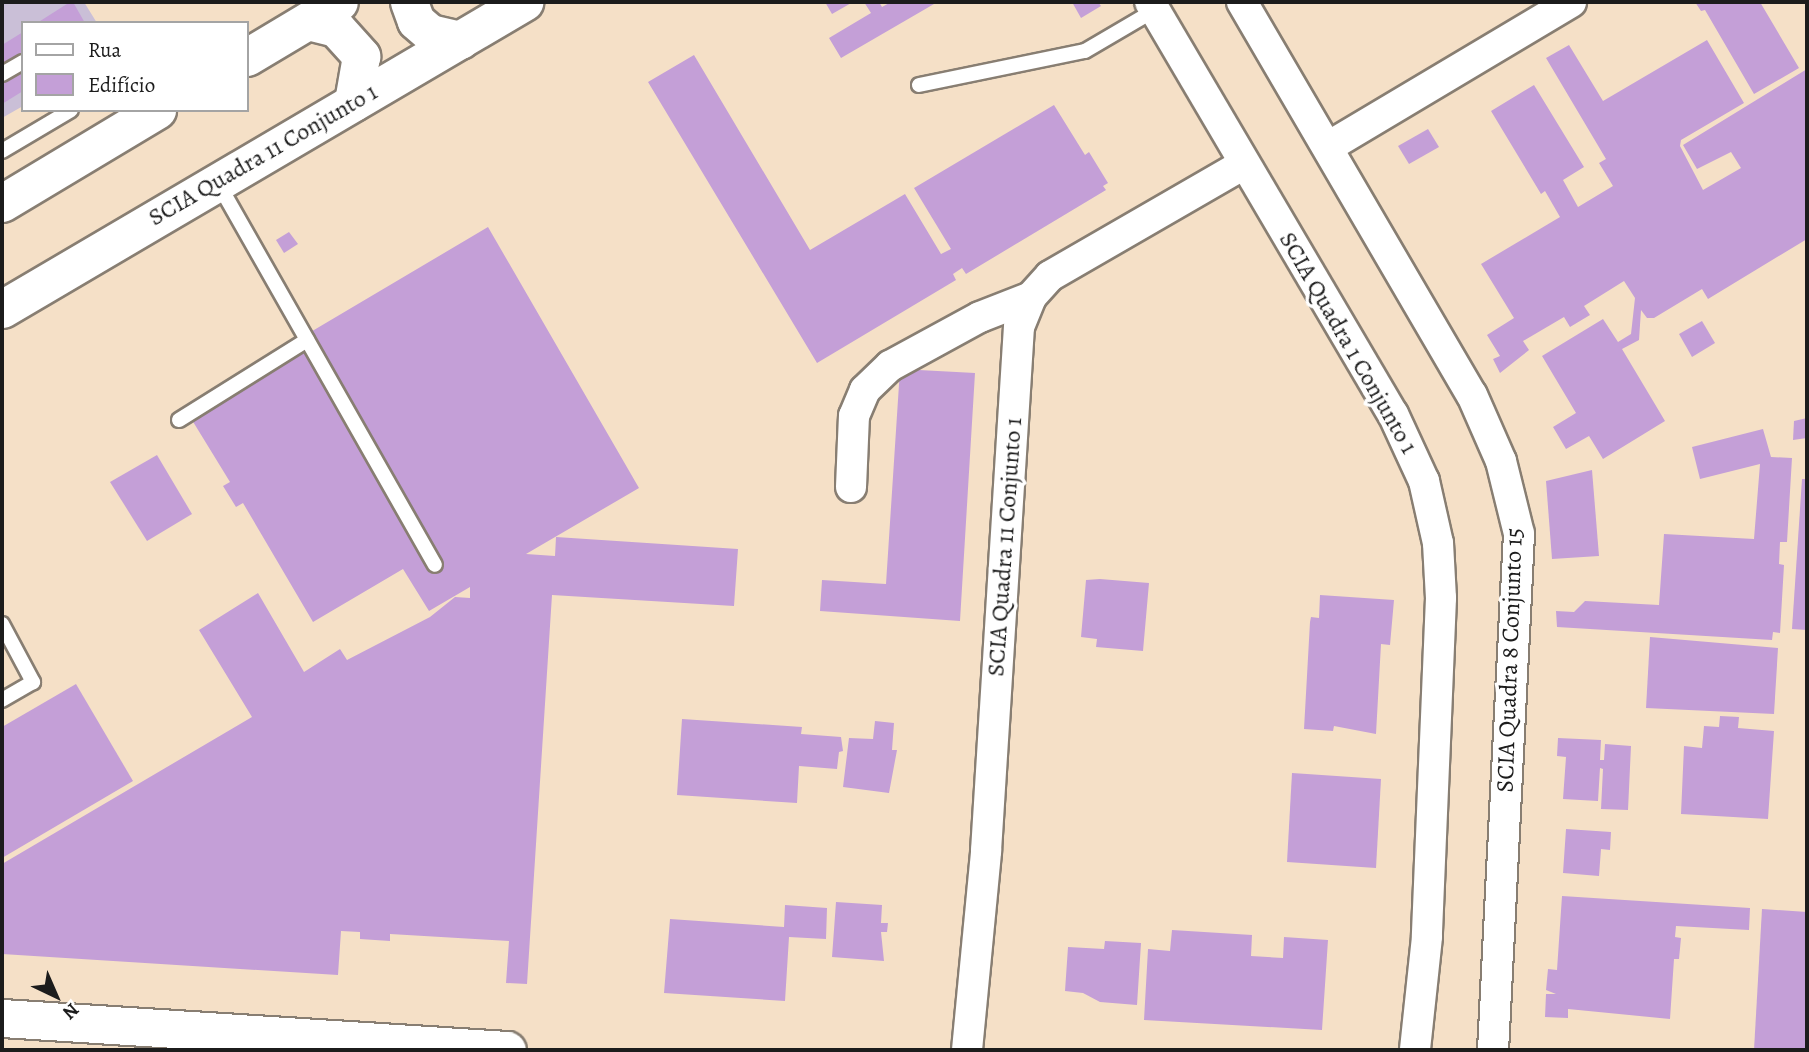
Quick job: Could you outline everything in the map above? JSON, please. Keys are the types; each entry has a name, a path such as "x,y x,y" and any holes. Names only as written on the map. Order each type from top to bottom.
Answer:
{"street":[{"path":"248,56 339,2"},
{"path":"408,2 416,21 430,33 460,40"},
{"name":"SCIA Quadra 11 Conjunto 1","path":"2,309 524,2"},
{"name":"SCIA Quadra 8 Conjunto 15","path":"1242,2 1472,394 1501,461 1519,534 1493,1050"},
{"path":"1328,147 1571,2"},
{"name":"SCIA Quadra 1 Conjunto 1","path":"1158,4 1244,164 1393,414 1424,481 1438,543 1441,598 1427,937 1415,1050"},
{"path":"308,20 336,28 360,56 353,102"},
{"path":"2,203 137,118"},
{"name":"SCIA Quadra 11 Conjunto 1","path":"967,1050 986,851 1019,327 1031,297 1050,276 1244,164"},
{"path":"851,487 854,416 865,390 890,366 980,317 1031,297"},
{"path":"2,1018 491,1050"}],"lane":[{"path":"919,85 1085,51 1158,4"},
{"path":"2,75 21,63"},
{"path":"2,151 68,112"},
{"path":"217,182 435,565"},
{"path":"178,420 307,340"},
{"path":"2,624 33,682 2,700"}],"shaded area":[{"path":"2,2 84,2 96,21 21,21 21,107 2,118"}],"building":[{"path":"73,2 84,21 40,21"},
{"path":"825,2 853,2 832,14"},
{"path":"864,2 879,2 882,7 891,2 934,4 841,58 829,38 871,13"},
{"path":"1072,2 1098,2 1101,6 1081,18"},
{"path":"1695,2 1760,2 1799,68 1754,94 1705,10 1701,11"},
{"path":"21,33 21,92 2,104 2,45"},
{"path":"1707,40 1744,103 1681,140 1680,146 1703,190 1741,168 1731,152 1697,169 1683,145 1807,69 1807,239 1708,299 1702,289 1654,318 1647,318 1641,310 1639,340 1622,349 1665,421 1603,459 1589,436 1566,449 1553,427 1576,413 1542,356 1603,319 1618,342 1631,334 1635,298 1624,281 1584,306 1590,315 1570,327 1564,317 1523,341 1529,350 1500,373 1493,359 1500,356 1487,335 1514,318 1481,264 1560,217 1545,191 1541,194 1491,111 1534,85 1584,167 1563,180 1578,207 1613,186 1599,163 1606,159 1546,58 1569,45 1603,101"},
{"path":"694,55 810,250 905,194 941,254 951,249 914,188 1054,105 1085,155 1089,152 1108,183 1103,186 1106,190 966,274 962,268 953,274 956,280 817,363 648,82"},
{"path":"1428,129 1439,147 1409,164 1398,146"},
{"path":"488,227 639,488 526,554 555,556 556,537 738,549 734,606 552,595 527,984 506,983 509,941 390,934 390,941 360,939 360,932 341,931 338,975 2,954 2,864 252,717 199,630 258,593 304,672 340,649 347,660 430,617 455,597 470,598 470,587 429,611 403,569 313,622 243,503 236,507 223,486 230,482 184,407"},
{"path":"289,232 298,244 284,253 276,240"},
{"path":"1702,321 1715,343 1692,357 1679,334"},
{"path":"900,369 975,373 960,621 820,611 822,580 886,584"},
{"path":"1807,418 1807,438 1793,440 1794,421"},
{"path":"1763,429 1771,457 1792,458 1787,542 1780,542 1779,564 1784,565 1780,633 1773,632 1772,640 1557,627 1556,611 1574,612 1585,601 1659,605 1664,534 1754,539 1760,464 1700,479 1692,447"},
{"path":"157,455 192,514 147,541 110,482"},
{"path":"1592,470 1599,556 1552,559 1546,481"},
{"path":"1802,479 1807,479 1807,630 1792,629"},
{"path":"1086,580 1149,583 1143,651 1096,647 1097,639 1081,637"},
{"path":"1320,595 1394,600 1390,645 1381,644 1376,734 1334,726 1333,731 1304,729 1310,622 1311,617 1319,618"},
{"path":"1650,637 1778,648 1774,714 1646,708"},
{"path":"76,684 133,781 2,858 2,727"},
{"path":"1720,716 1739,717 1738,728 1774,731 1768,819 1681,814 1684,746 1702,748 1704,726 1719,727"},
{"path":"682,719 802,727 801,734 841,737 843,751 839,752 837,769 799,766 797,803 677,795"},
{"path":"875,721 894,723 892,750 897,750 889,793 843,787 849,738 873,739"},
{"path":"1558,738 1601,740 1600,760 1604,760 1605,744 1631,746 1628,810 1601,809 1603,769 1600,768 1598,801 1563,799 1566,757 1557,756"},
{"path":"1292,773 1381,779 1376,868 1287,862"},
{"path":"1566,829 1611,832 1610,850 1601,849 1599,876 1563,873"},
{"path":"1562,896 1750,908 1749,930 1676,926 1675,937 1681,938 1679,959 1674,959 1670,1019 1568,1009 1568,1018 1545,1017 1546,994 1556,994 1546,990 1548,969 1557,970"},
{"path":"836,902 882,905 881,923 888,923 887,932 881,932 884,961 832,957"},
{"path":"785,905 827,908 826,939 789,937 785,1001 664,993 670,919 784,927"},
{"path":"1762,909 1807,912 1807,1050 1754,1050"},
{"path":"1172,930 1252,935 1251,956 1283,958 1284,937 1328,940 1322,1030 1144,1020 1148,949 1170,951"},
{"path":"1105,941 1141,943 1137,1005 1100,1002 1083,993 1065,991 1068,947 1104,949"}]}
